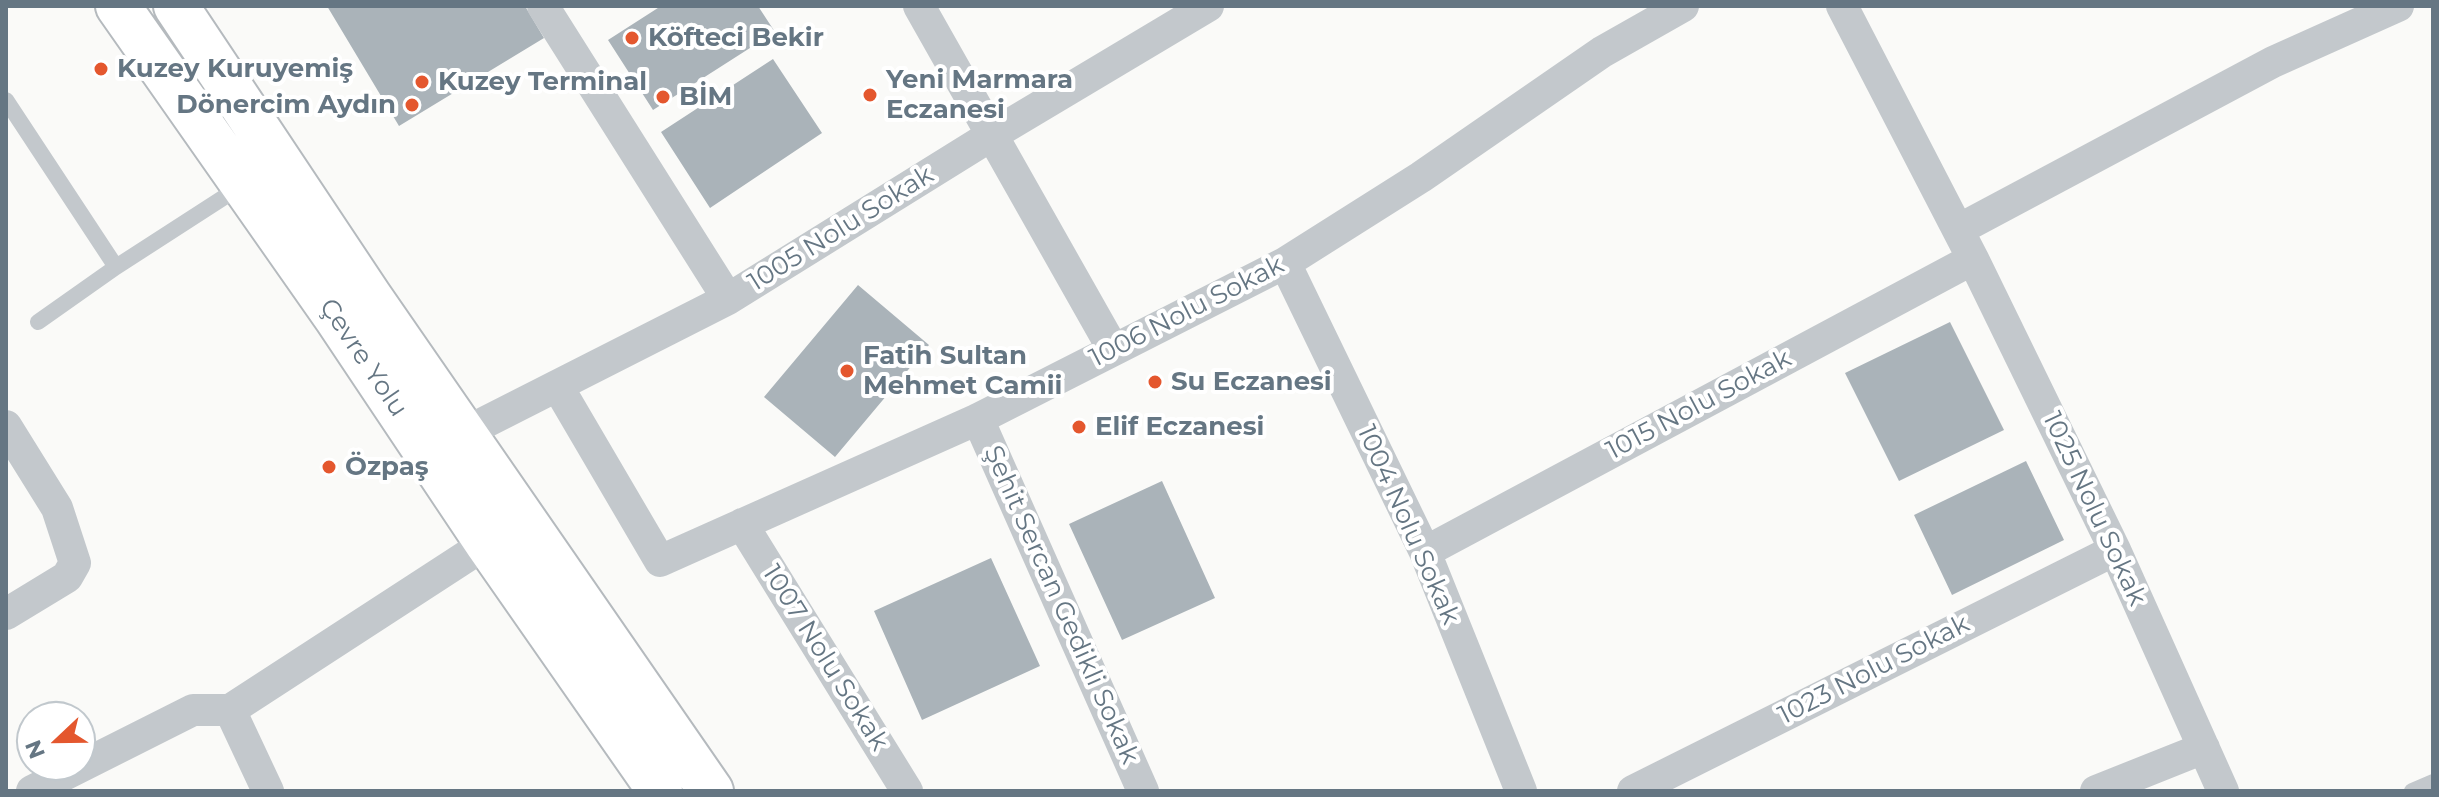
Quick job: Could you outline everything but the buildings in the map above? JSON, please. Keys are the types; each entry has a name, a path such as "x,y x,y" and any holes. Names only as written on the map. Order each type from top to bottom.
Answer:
{"main road":[{"name":"Çevre Yolu","path":"118,6 336,317 487,543 660,791"},
{"name":"Çevre Yolu","path":"176,6 464,433 711,791"}],"street":[{"path":"543,6 728,299"},
{"path":"919,6 1113,349"},
{"name":"1005 Nolu Sokak","path":"464,433 728,299 992,135 1208,6"},
{"name":"1006 Nolu Sokak","path":"558,387 660,561 978,419 1285,263 1421,177 1602,52 1683,6"},
{"name":"1025 Nolu Sokak","path":"1842,6 1973,259 2115,550 2223,791"},
{"path":"1958,230 2273,62 2398,6"},
{"name":"1015 Nolu Sokak","path":"1425,552 1973,259"},
{"name":"1004 Nolu Sokak","path":"1285,263 1425,552 1521,791"},
{"name":"Şehit Sercan Gedikli Sokak","path":"978,419 1143,791"},
{"path":"6,426 57,508 75,563 67,577 6,614"},
{"name":"1007 Nolu Sokak","path":"742,524 901,789"},
{"path":"32,791 193,710 230,710 487,543"},
{"name":"1023 Nolu Sokak","path":"1633,791 2115,550"},
{"path":"230,710 268,791"},
{"path":"2096,791 2204,748"}],"lane":[{"path":"6,100 116,267"},
{"path":"38,322 243,185"},
{"path":"2412,791 2433,782"}],"place":[{"name":"Köfteci Bekir","path":"632,38"},
{"name":"Kuzey Kuruyemiş","path":"101,69"},
{"name":"Kuzey Terminal","path":"422,82"},
{"name":"Yeni Marmara Eczanesi","path":"870,95"},
{"name":"BİM","path":"663,97"},
{"name":"Dönercim Aydın","path":"412,105"},
{"name":"Fatih Sultan Mehmet Camii","path":"847,371"},
{"name":"Su Eczanesi","path":"1155,382"},
{"name":"Elif Eczanesi","path":"1079,427"},
{"name":"Özpaş","path":"329,467"}]}
